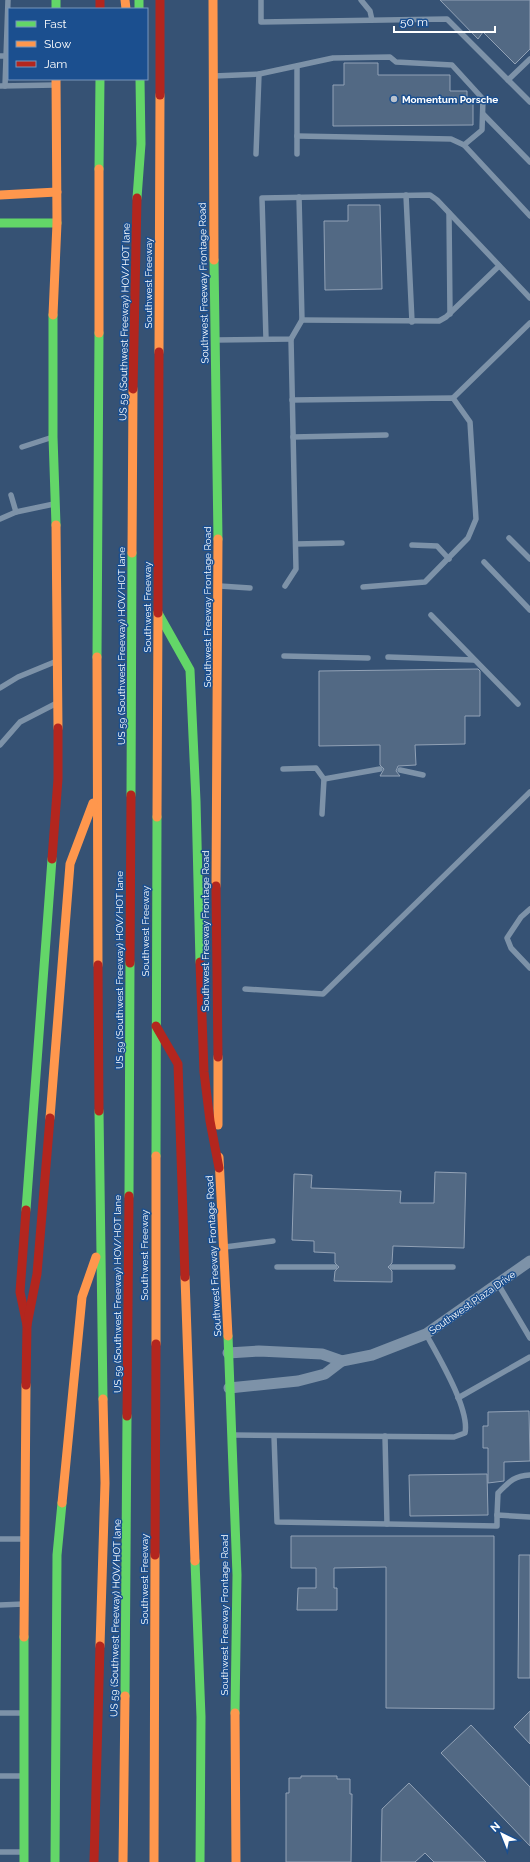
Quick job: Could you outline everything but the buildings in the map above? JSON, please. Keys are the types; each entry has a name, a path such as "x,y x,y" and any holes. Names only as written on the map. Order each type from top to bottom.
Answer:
{"main road":[{"name":"Southwest Freeway","path":"154,1862 160,0"},
{"name":"Southwest Freeway Frontage Road","path":"213,0 213,200 219,586 216,850 217,1080 220,1168 225,1247 237,1575 235,1744 236,1862"},
{"path":"94,1862 105,1483 100,1244 96,795 100,80"},
{"name":"US 59 (Southwest Freeway) HOV/HOT lane","path":"123,1862 126,1642 133,400 137,203 141,144 140,80"},
{"path":"27,1325 20,1292 58,779 53,437 53,304 57,223 56,82"},
{"path":"130,93 137,203"},
{"path":"0,195 57,192"},
{"path":"0,223 57,223"},
{"path":"158,613 190,670 196,801 204,1072 210,1121 220,1168"},
{"path":"24,1862 23,1713 27,1325 37,1274 70,864 96,795"},
{"path":"156,1025 178,1064 201,1699 200,1862"},
{"path":"55,1862 57,1555 82,1297 100,1244"},
{"path":"201,1717 208,1760 209,1862"}],"street":[{"name":"Southwest Plaza Drive","path":"229,1388 298,1382 325,1374 342,1361 372,1355 426,1334 530,1260"},
{"path":"228,1353 259,1351 322,1354 342,1361"}],"lane":[{"path":"8,0 3,56 3,86 56,82"},
{"path":"261,0 261,22 447,18 530,102"},
{"path":"361,0 370,11 372,20"},
{"path":"213,76 259,74 298,67 333,58 390,57 396,62 452,65 483,99 482,130 464,145"},
{"path":"508,80 530,59"},
{"path":"297,154 298,67"},
{"path":"256,154 259,74"},
{"path":"483,114 530,162"},
{"path":"297,136 451,139 464,145 530,216"},
{"path":"406,195 412,322"},
{"path":"266,339 262,198 430,195 530,298"},
{"path":"285,586 296,569 291,340 302,320 299,197"},
{"path":"449,213 450,314"},
{"path":"302,320 439,321 450,314 499,266"},
{"path":"292,400 453,398 530,323"},
{"path":"215,340 291,340"},
{"path":"363,587 425,582 468,538 476,519 470,422 453,398"},
{"path":"293,437 386,435"},
{"path":"22,447 53,437"},
{"path":"11,495 16,512"},
{"path":"0,519 16,512 54,504"},
{"path":"509,538 530,559"},
{"path":"296,544 342,543"},
{"path":"412,545 436,546 449,559"},
{"path":"484,562 530,610"},
{"path":"219,586 250,588"},
{"path":"430,615 518,704"},
{"path":"284,656 368,658"},
{"path":"388,657 474,660"},
{"path":"1,685 57,661"},
{"path":"0,745 20,722 57,703"},
{"path":"283,769 316,768 324,779 322,814"},
{"path":"324,779 380,769"},
{"path":"400,770 423,775"},
{"path":"245,990 323,994 530,792"},
{"path":"530,909 521,917 507,938 511,948 530,968"},
{"path":"225,1247 273,1241"},
{"path":"277,1266 335,1267"},
{"path":"392,1267 453,1267"},
{"path":"498,1284 530,1338"},
{"path":"231,1435 454,1437 465,1433 466,1426 458,1398 426,1334"},
{"path":"458,1398 530,1357"},
{"path":"274,1436 277,1522 497,1526 498,1493 513,1478 530,1475"},
{"path":"385,1436 387,1524"},
{"path":"497,1515 530,1516"},
{"path":"0,1539 25,1539"},
{"path":"0,1605 24,1604"},
{"path":"0,1713 23,1713"},
{"path":"0,1776 24,1776"},
{"path":"0,1852 24,1852"}],"traffic: fast":[{"path":"56,0 56,8"},
{"path":"139,0 139,8"},
{"path":"99,169 100,80"},
{"path":"137,198 141,144 140,80"},
{"path":"0,223 57,223"},
{"path":"214,260 218,539"},
{"path":"53,315 53,437 56,525"},
{"path":"97,657 99,333"},
{"path":"131,795 132,553"},
{"path":"158,613 190,670 196,801 200,962"},
{"path":"156,1156 157,817"},
{"path":"26,1210 52,859"},
{"path":"129,1196 130,963"},
{"path":"99,1111 103,1399"},
{"path":"228,1336 237,1575 235,1713"},
{"path":"125,1696 127,1416"},
{"path":"55,1862 57,1555 62,1503"},
{"path":"195,1561 201,1717 200,1862"},
{"path":"24,1637 24,1862"}],"traffic: slow":[{"path":"125,0 126,8"},
{"path":"213,0 214,260"},
{"path":"53,315 57,223 56,80"},
{"path":"159,352 160,95"},
{"path":"99,169 99,333"},
{"path":"0,195 57,192"},
{"path":"132,553 133,389"},
{"path":"56,525 58,728"},
{"path":"216,886 218,539"},
{"path":"157,817 158,613"},
{"path":"97,657 98,965"},
{"path":"50,1118 70,864 93,803"},
{"path":"218,1057 218,1125"},
{"path":"156,1156 156,1344"},
{"path":"219,1157 228,1336"},
{"path":"62,1503 82,1297 96,1257"},
{"path":"185,1277 195,1561"},
{"path":"24,1637 26,1385"},
{"path":"100,1646 105,1483 103,1399"},
{"path":"154,1862 155,1555"},
{"path":"123,1862 125,1696"},
{"path":"235,1713 236,1862"}],"traffic: jam":[{"path":"100,0 100,8"},
{"path":"160,0 160,95"},
{"path":"133,389 137,198"},
{"path":"158,613 159,352"},
{"path":"52,859 58,779 58,728"},
{"path":"130,963 131,795"},
{"path":"216,886 218,1057"},
{"path":"200,962 204,1072 210,1121 219,1168"},
{"path":"98,965 99,1111"},
{"path":"156,1026 178,1064 185,1277"},
{"path":"27,1325 37,1274 50,1118"},
{"path":"127,1416 129,1196"},
{"path":"26,1210 20,1292 27,1325 26,1385"},
{"path":"155,1555 156,1344"},
{"path":"94,1862 100,1646"}],"place":[{"name":"Momentum Porsche","path":"394,99"}]}
